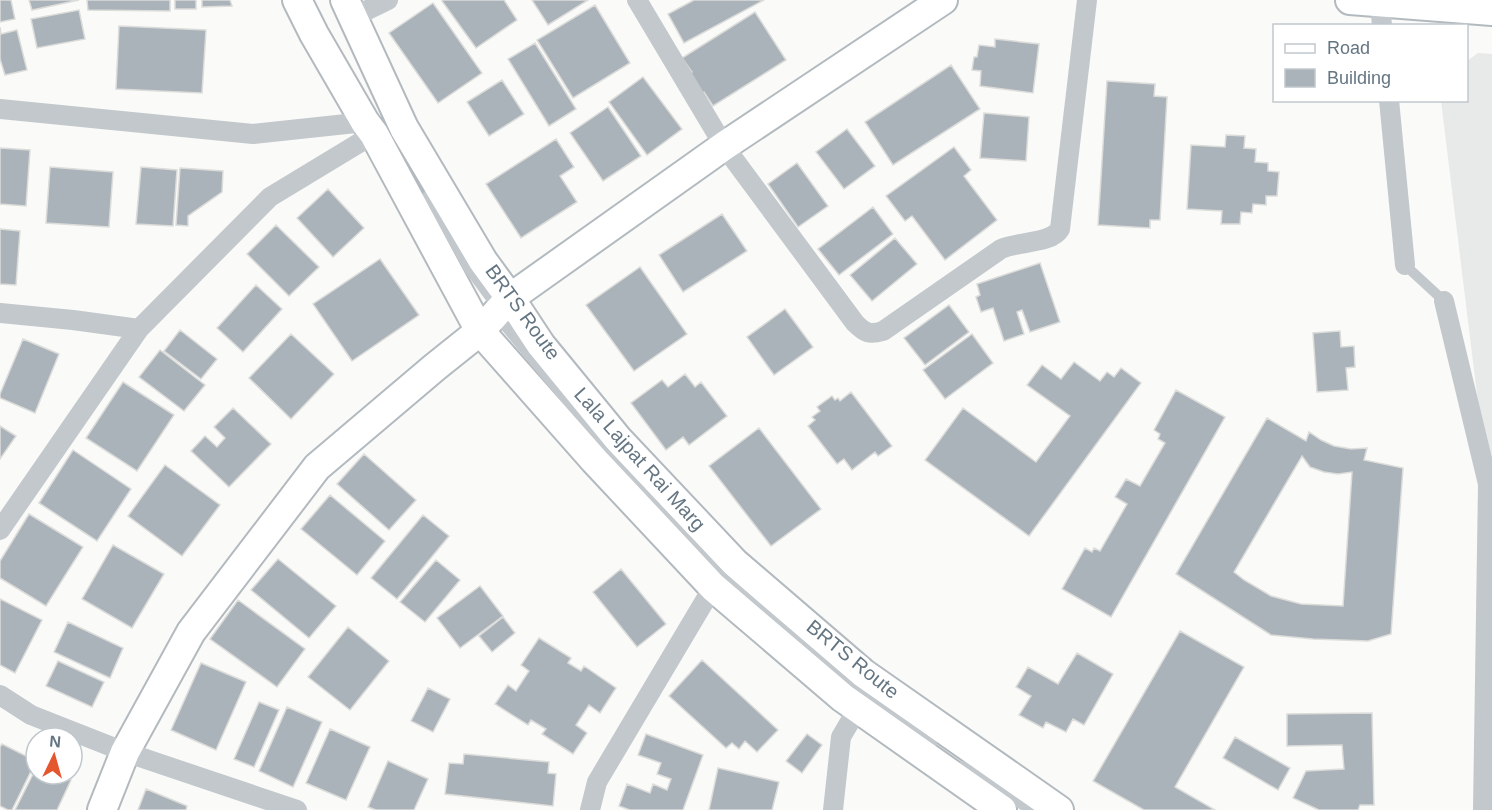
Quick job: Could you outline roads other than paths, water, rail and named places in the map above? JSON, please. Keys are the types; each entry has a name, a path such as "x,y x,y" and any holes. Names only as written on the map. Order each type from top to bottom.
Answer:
{"main road":[{"name":"Lala Lajpat Rai Marg","path":"297,0 480,331 594,460 713,586 835,691 1002,810"},
{"path":"102,810 125,752 191,632 317,467 480,331 505,304 724,146 944,0"},
{"path":"1350,0 1389,8 1434,3 1492,11"},
{"name":"Lala Lajpat Rai Marg","path":"343,6 404,128 483,261 505,304 618,439 735,563 863,673 1059,810"}],"street":[{"path":"343,6 388,0"},
{"path":"637,0 724,146 855,323 864,331 874,333 883,331 1001,249 1009,245 1050,238 1060,229 1087,0"},
{"path":"1389,102 1405,265"},
{"path":"0,109 253,134 369,128"},
{"path":"0,530 139,329 270,197 369,128"},
{"path":"1444,301 1488,484 1483,810"},
{"path":"0,314 73,320 139,329"},
{"path":"590,810 597,782 713,586"},
{"path":"0,695 31,715 125,752 297,810"},
{"path":"833,810 841,737 858,708"}],"lane":[{"path":"343,6 375,92"},
{"name":"BRTS Route","path":"423,186 469,269 505,304 505,326 606,448 680,530 766,611 861,692 936,747"},
{"path":"1405,265 1444,301"},
{"path":"955,760 1030,810"}]}
